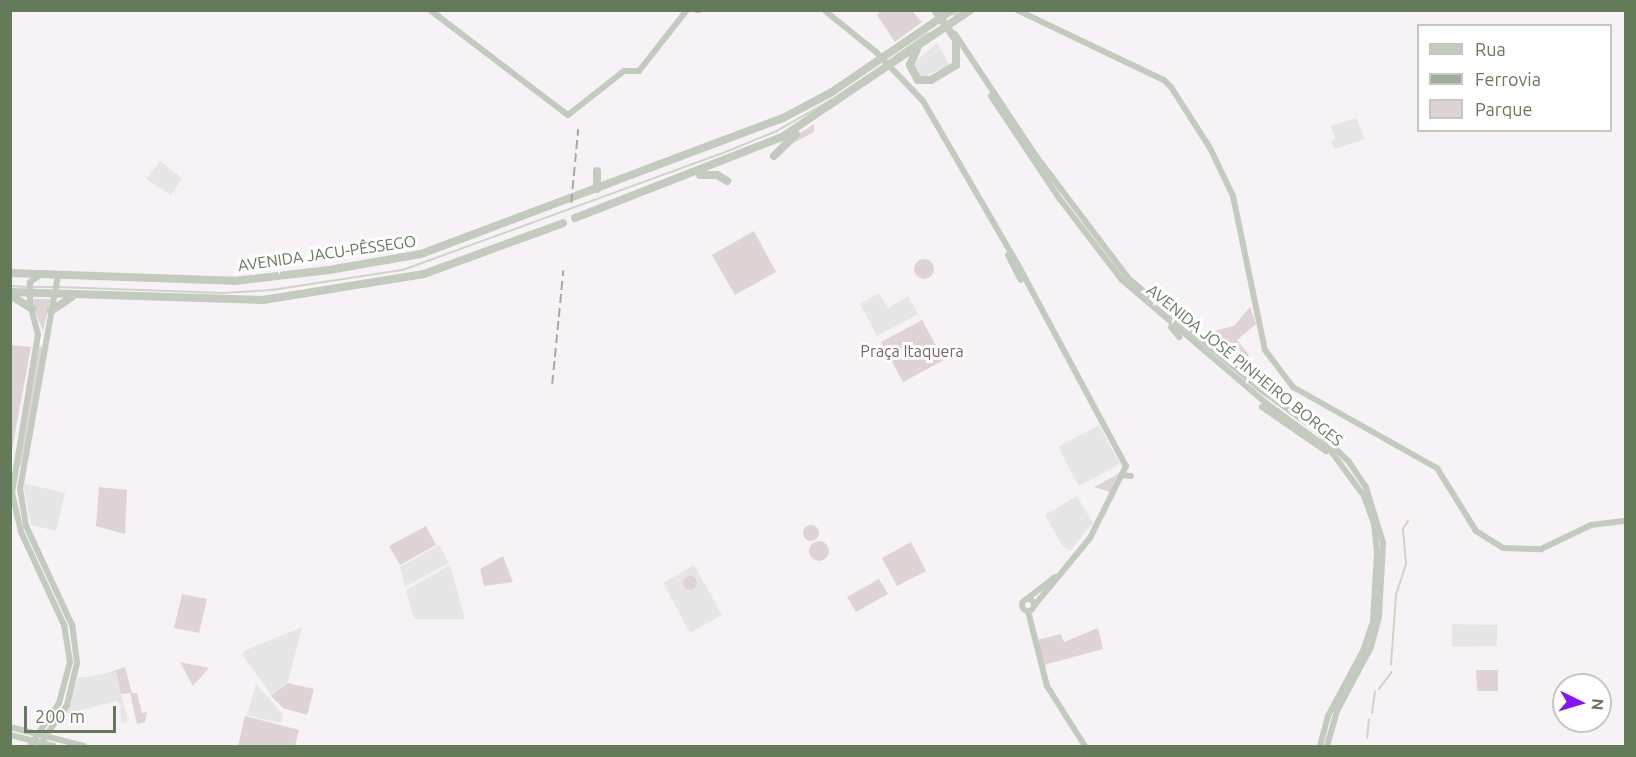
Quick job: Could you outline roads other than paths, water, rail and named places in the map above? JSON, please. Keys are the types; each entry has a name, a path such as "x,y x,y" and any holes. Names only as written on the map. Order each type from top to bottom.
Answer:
{"highway":[{"name":"AVENIDA JOSÉ PINHEIRO BORGES","path":"935,10 956,40"},
{"name":"AVENIDA JACU-PÊSSEGO","path":"10,273 39,274 58,279 215,281 339,269 430,251 801,109 952,10"},
{"path":"575,218 689,177 806,123 970,10"},
{"path":"922,44 913,55 910,70 918,80 927,81 956,65 956,40"},
{"path":"774,156 806,123"},
{"path":"597,171 597,189"},
{"path":"689,177 712,173 727,181"},
{"path":"10,294 29,288 78,296 233,302 375,283 433,271 563,223"},
{"path":"10,294 32,309"},
{"path":"51,311 78,296"}],"main road":[{"path":"430,10 568,115 624,71 639,71 687,10"},
{"path":"824,10 897,73 920,97 1125,466 1090,538 1032,609"},
{"name":"AVENIDA JOSÉ PINHEIRO BORGES","path":"940,10 1018,135 1129,279 1228,363 1309,420 1310,429 1337,457 1357,484 1374,524 1376,591 1367,644 1328,716 1320,747"},
{"path":"1017,10 1164,80 1177,96 1217,160 1233,196 1263,345 1293,387 1437,468 1479,534 1503,548 1541,549 1591,525 1626,521"},
{"name":"AVENIDA JOSÉ PINHEIRO BORGES","path":"956,40 1018,135 1122,280 1266,403 1310,429 1349,462 1366,487 1378,519 1384,555 1374,639 1337,711 1327,747"},
{"path":"39,274 29,288 38,335 12,493 21,532 68,637 69,668 61,707"},
{"path":"38,742 61,707 77,672 73,628 26,526 20,489 58,279"},
{"path":"1166,319 1179,337"},
{"path":"1262,407 1337,457"},
{"path":"1298,431 1310,429"},
{"path":"1121,475 1131,476"},
{"path":"1032,609 1022,606 1028,598 1060,573"},
{"path":"1028,598 1032,609 1031,621 1047,686 1085,747"},
{"path":"10,727 38,742 84,747"},
{"path":"10,735 54,747"}],"waterway":[{"path":"954,15 961,10"},
{"path":"887,62 928,33"},
{"path":"58,287 223,293 272,290 403,270 718,155 777,131 831,100"},
{"path":"10,286 29,287"},
{"path":"34,287 53,287"},
{"path":"1391,665 1396,595 1406,564 1403,529 1408,521"},
{"path":"1379,689 1392,672"},
{"path":"1372,713 1375,692"},
{"path":"1367,738 1369,720"}],"railway":[{"path":"571,203 578,129"},
{"path":"552,384 563,271"}],"park label":[{"name":"Praça Itaquera","path":"912,351"}]}
